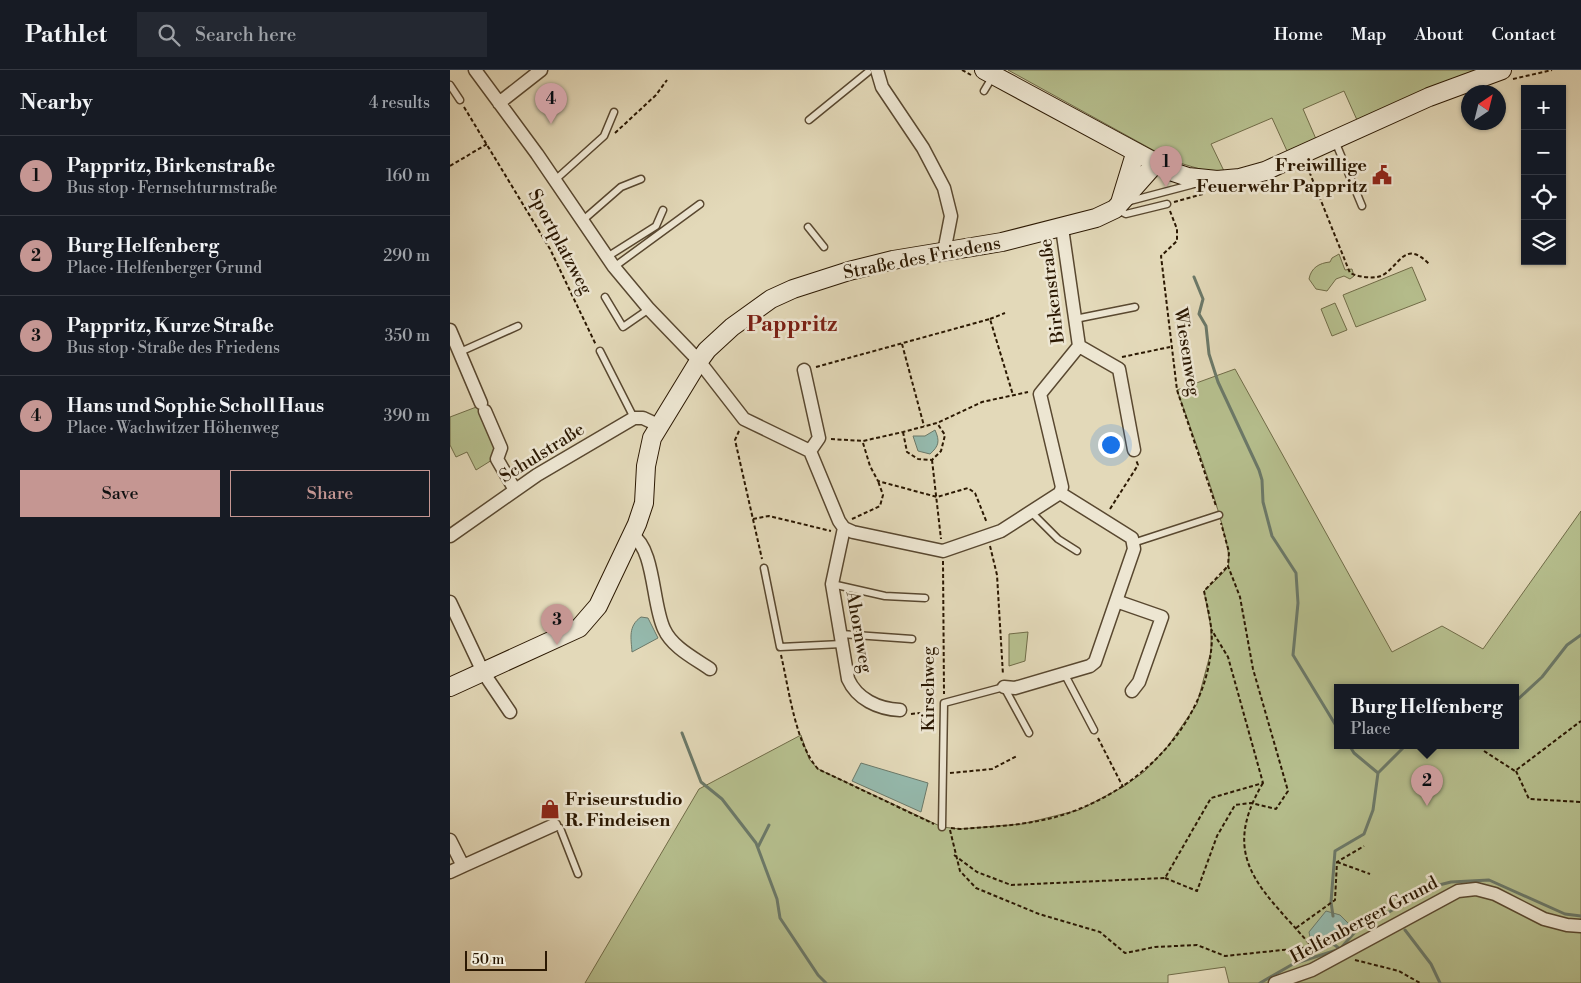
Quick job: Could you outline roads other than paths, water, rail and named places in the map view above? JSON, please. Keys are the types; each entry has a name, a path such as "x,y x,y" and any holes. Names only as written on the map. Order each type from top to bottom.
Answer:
{"street":[{"path":"475,70 610,262 649,309 699,361 744,419 810,451 838,521 844,531 943,551 1001,531 1060,493 1132,538 1134,549 1095,662 1090,666 1015,688 1004,687"},
{"path":"499,103 541,70"},
{"path":"988,73 1155,164 1188,177 1203,180 1240,178 1265,171 1429,97 1502,70"},
{"path":"872,71 923,148 944,188 951,216 944,252"},
{"path":"1118,206 1135,154"},
{"name":"Straße des Friedens","path":"450,687 584,624 598,606 632,535 644,503 648,452 658,425 699,361 719,338 752,311 793,289 849,271 1002,242 1096,218 1118,206 1155,164"},
{"name":"Birkenstraße","path":"1060,493 1062,487 1040,394 1079,346 1062,228"},
{"path":"450,330 501,448 497,459 515,490"},
{"path":"1079,346 1119,369 1134,450"},
{"path":"804,370 818,438 810,451"},
{"path":"634,418 643,418 658,425"},
{"name":"Schulstraße","path":"450,536 515,490 634,418"},
{"name":"Ahornweg","path":"844,531 832,584 848,679 854,692 884,709 900,710"},
{"path":"632,535 638,538 646,553 663,628 671,640 710,669"},
{"path":"1116,601 1162,617 1139,682 1132,691"},
{"path":"450,602 483,672 510,712"},
{"path":"450,872 554,824"},
{"path":"450,840 463,866"},
{"name":"Helfenberger Grund","path":"1275,983 1312,970 1458,891 1476,889 1495,894 1544,919 1566,925 1581,926"}],"lane":[{"path":"809,120 872,71"},
{"path":"984,91 988,73"},
{"path":"450,85 460,100"},
{"path":"554,181 604,136 614,112"},
{"path":"1335,140 1362,206"},
{"path":"581,222 621,187 641,179"},
{"path":"1118,206 1194,186 1203,180"},
{"path":"610,262 700,204"},
{"path":"1118,206 1126,214 1167,204"},
{"path":"610,262 656,226 663,210"},
{"path":"808,227 824,247"},
{"path":"606,297 623,327 649,309"},
{"path":"1075,319 1135,307"},
{"path":"460,352 518,326"},
{"path":"600,351 634,418"},
{"path":"1030,512 1058,539 1077,551"},
{"path":"1133,543 1219,515"},
{"path":"764,568 780,648 841,639 912,639"},
{"path":"832,584 885,596 925,598"},
{"path":"1064,673 1094,730"},
{"path":"1004,687 1029,733"},
{"name":"Kirschweg","path":"942,827 944,703 1004,687"},
{"path":"554,824 560,828 578,874"}],"water":[{"path":"935,430 938,443 935,448 930,454 918,451 913,436 925,436"},
{"path":"641,617 648,618 658,638 632,652 632,628"},
{"path":"861,763 928,783 921,812 852,781"},
{"path":"1326,911 1340,915 1350,925 1345,935 1332,943 1310,937 1309,932"}],"waterway":[{"path":"1194,277 1203,299 1199,314 1206,326 1209,354 1218,382 1259,470 1262,480 1263,502 1272,536 1296,573 1298,603 1293,655 1334,722"},
{"path":"1519,698 1542,677 1567,645 1581,635"},
{"path":"682,733 701,782 722,799 756,843 777,899 780,918 818,975 826,983"},
{"path":"1352,749 1378,773"},
{"path":"1333,916 1331,902 1335,851 1364,834 1373,810 1378,773 1402,749"},
{"path":"758,847 769,825"},
{"path":"1260,983 1293,964 1340,949 1363,923 1384,915 1431,887 1451,882 1489,880 1565,914 1581,916"},
{"path":"1405,930 1431,964 1440,983"},
{"path":"1332,939 1332,943 1340,949"}],"place":[{"name":"Hans und Sophie Scholl Haus","path":"551,124"},
{"name":"Freiwillige Feuerwehr Pappritz","path":"1382,175"},
{"name":"Pappritz, Birkenstraße","path":"1166,187"},
{"name":"Pappritz, Kurze Straße","path":"557,645"},
{"name":"Burg Helfenberg","path":"1427,806"},
{"name":"Friseurstudio R. Findeisen","path":"550,809"}],"district":[{"name":"Pappritz","path":"792,324"}]}
